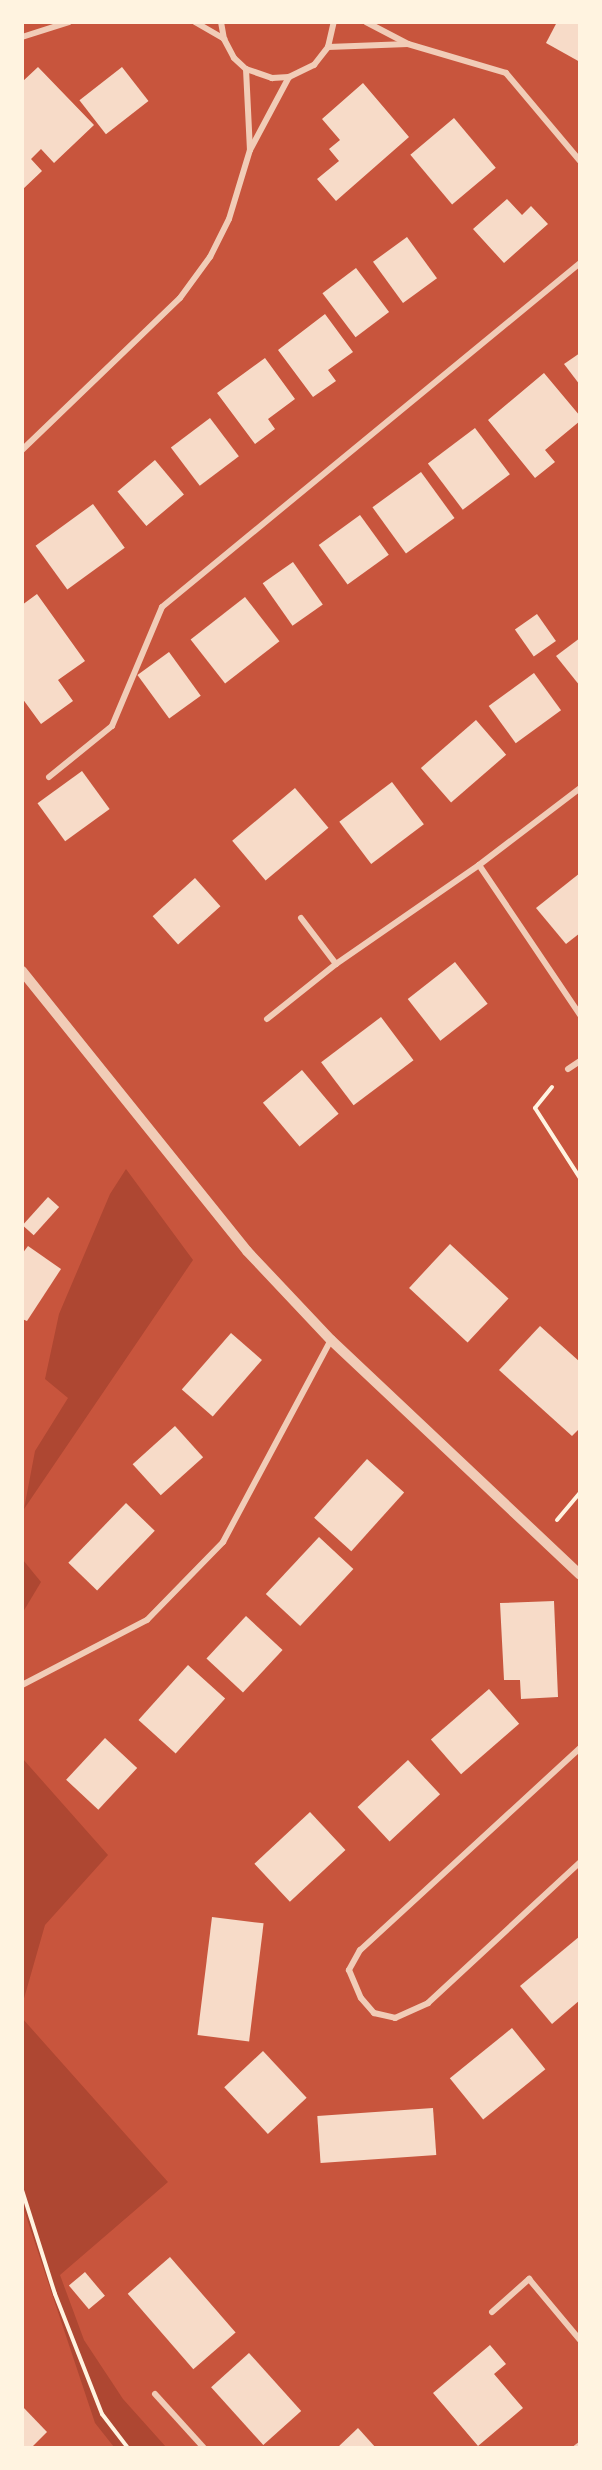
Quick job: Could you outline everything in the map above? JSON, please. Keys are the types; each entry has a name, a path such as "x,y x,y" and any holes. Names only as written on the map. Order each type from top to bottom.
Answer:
{"street":[{"path":"22,37 69,22"},
{"path":"195,22 224,39"},
{"path":"221,22 224,39 234,58 246,69 272,78 289,77 314,64 328,47 334,22"},
{"path":"366,22 408,44 506,73 579,161"},
{"path":"328,47 408,44"},
{"path":"246,69 250,150"},
{"path":"22,450 180,298 210,257 224,228 250,150 289,77"},
{"path":"49,777 112,726 162,607 579,262"},
{"path":"267,1019 336,964 479,865 579,788"},
{"path":"479,865 579,1015"},
{"path":"301,918 336,964"},
{"path":"22,971 247,1251 332,1340 579,1575"},
{"path":"568,1069 579,1061"},
{"path":"22,1684 147,1620 223,1542 332,1340"},
{"path":"579,1748 360,1950 349,1970 361,1998 374,2013 395,2018 428,2003 579,1862"},
{"path":"492,2312 529,2279 579,2340"},
{"path":"155,2394 204,2448"},
{"path":"576,2448 579,2445"}],"path":[{"path":"568,1069 535,1107 579,1178"},
{"path":"541,1538 579,1493"},
{"path":"22,2190 55,2294 102,2414 128,2448"}],"shaded area":[{"path":"126,1169 193,1260 24,1509 35,1451 68,1398 45,1379 59,1314 110,1194"},
{"path":"23,1560 41,1582 23,1612"},
{"path":"23,1759 108,1855 45,1925 23,2002"},
{"path":"22,2018 168,2182 60,2275 84,2340 123,2399 166,2447 114,2447 95,2423 23,2207"}],"building":[{"path":"557,22 580,22 580,62 546,43"},
{"path":"38,67 94,125 54,163 41,149 31,159 42,171 22,190 22,82"},
{"path":"122,67 148,101 106,134 79,100"},
{"path":"363,83 409,137 336,201 317,179 339,161 329,149 340,140 322,119"},
{"path":"454,118 496,168 452,204 410,155"},
{"path":"507,199 522,215 531,206 548,224 504,263 473,229"},
{"path":"407,237 437,278 403,303 373,262"},
{"path":"356,268 389,312 356,337 322,293"},
{"path":"325,314 353,352 328,370 336,381 313,397 278,350"},
{"path":"580,353 580,385 564,364"},
{"path":"265,358 295,399 268,419 275,429 255,444 217,393"},
{"path":"544,373 580,416 580,421 545,450 555,462 535,478 488,420"},
{"path":"210,418 239,456 200,486 171,447"},
{"path":"475,428 510,474 463,510 428,464"},
{"path":"155,460 184,494 146,526 117,491"},
{"path":"421,472 455,518 406,553 372,507"},
{"path":"93,504 125,548 67,589 36,546"},
{"path":"360,515 389,555 348,585 319,545"},
{"path":"293,562 323,605 293,626 263,583"},
{"path":"37,594 85,661 58,680 73,701 41,724 22,698 22,605"},
{"path":"245,597 279,641 225,684 191,639"},
{"path":"537,614 556,641 534,657 515,629"},
{"path":"580,638 580,686 556,656"},
{"path":"169,652 201,696 169,719 137,675"},
{"path":"534,673 561,710 516,743 489,706"},
{"path":"476,720 506,755 451,803 421,768"},
{"path":"82,771 110,809 65,841 38,803"},
{"path":"392,782 424,824 371,864 339,822"},
{"path":"295,788 328,828 266,881 232,841"},
{"path":"580,873 580,933 566,944 536,908"},
{"path":"195,878 220,906 178,944 153,916"},
{"path":"455,962 488,1004 440,1041 408,999"},
{"path":"381,1017 413,1060 354,1105 321,1062"},
{"path":"302,1070 339,1114 300,1146 263,1103"},
{"path":"48,1197 59,1207 34,1235 23,1225"},
{"path":"450,1244 509,1299 468,1342 409,1288"},
{"path":"28,1246 61,1269 27,1321 22,1319 22,1254"},
{"path":"540,1326 580,1362 580,1428 572,1436 499,1370"},
{"path":"231,1333 262,1360 213,1417 182,1390"},
{"path":"175,1426 203,1457 161,1495 133,1464"},
{"path":"367,1459 404,1492 351,1551 314,1518"},
{"path":"126,1503 155,1531 97,1590 68,1563"},
{"path":"319,1537 353,1569 300,1626 266,1594"},
{"path":"554,1601 558,1697 521,1699 520,1680 504,1680 500,1603"},
{"path":"246,1616 283,1650 243,1693 206,1658"},
{"path":"188,1665 225,1698 176,1753 138,1720"},
{"path":"489,1689 519,1724 461,1774 431,1740"},
{"path":"105,1738 137,1768 98,1810 66,1780"},
{"path":"408,1760 440,1794 390,1841 358,1807"},
{"path":"310,1812 345,1850 290,1902 254,1864"},
{"path":"212,1917 264,1923 249,2041 197,2035"},
{"path":"580,1936 580,2000 552,2024 520,1986"},
{"path":"512,2028 545,2069 483,2120 450,2078"},
{"path":"263,2051 307,2098 268,2134 224,2087"},
{"path":"433,2108 436,2155 321,2163 317,2116"},
{"path":"170,2257 236,2332 193,2369 128,2294"},
{"path":"85,2272 105,2296 89,2309 69,2285"},
{"path":"490,2345 506,2364 494,2374 523,2408 478,2446 433,2393"},
{"path":"249,2353 301,2411 263,2445 211,2387"},
{"path":"22,2406 47,2432 31,2448 22,2448"},
{"path":"358,2428 376,2448 337,2448"}]}
